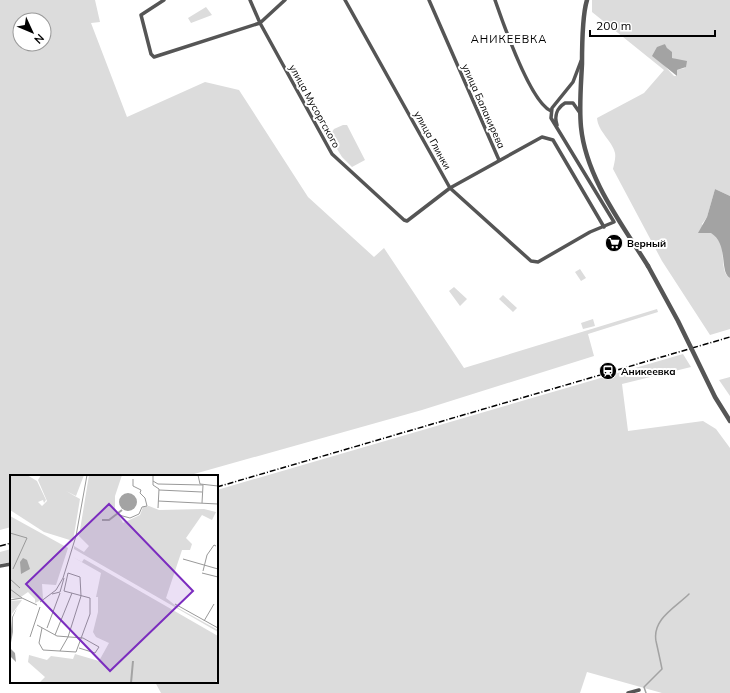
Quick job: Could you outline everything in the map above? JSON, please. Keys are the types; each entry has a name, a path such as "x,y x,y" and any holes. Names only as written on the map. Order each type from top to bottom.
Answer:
{"street":[{"path":"164,0 141,15 151,54 154,57 260,23 285,0"},
{"name":"улица Мусоргского","path":"250,0 260,23 332,154 404,220 407,221 450,188"},
{"name":"улица Глинки","path":"345,0 450,188 531,261 538,262 590,232 604,226"},
{"name":"улица Балакирева","path":"429,0 499,160 542,137 553,140 604,226"},
{"path":"495,0 517,57 541,103 551,111"},
{"path":"581,118 582,52 586,1"},
{"path":"582,52 579,67 573,82 551,111 551,118 614,222 604,226"},
{"path":"560,133 556,116 562,105 568,102 573,103 579,110 586,149 591,167 600,186 648,266 678,321 715,397 730,421"},
{"path":"450,188 499,160"},
{"path":"0,566 10,564"},
{"path":"628,693 639,690"}],"shaded area":[{"path":"0,0 95,0 100,22 91,23 127,117 205,82 239,90 308,197 374,257 384,248 464,368 657,309 658,312 588,334 594,356 422,410 191,475 10,475 10,527 0,530"},
{"path":"592,0 730,0 730,196 715,189 707,217 702,224 719,239 725,272 730,278 730,329 710,335 662,261 613,169 615,153 611,144 602,132 597,118 644,93 664,70 592,12","holes":["665,44 672,58 681,61 685,68 677,70 677,76 674,76 660,61 659,48"]},
{"path":"206,7 212,15 191,23 188,18"},
{"path":"665,44 672,52 672,58 687,61 686,67 677,70 677,76 652,56 657,47"},
{"path":"347,125 365,160 352,167 342,157 329,136 334,129"},
{"path":"715,189 730,196 730,278 725,270 722,250 717,238 711,233 698,233 707,217"},
{"path":"580,269 586,278 581,281 575,272"},
{"path":"454,287 467,299 460,306 449,291"},
{"path":"503,295 517,308 513,312 499,299"},
{"path":"593,319 595,326 583,329 581,323"},
{"path":"683,354 691,367 622,384 628,431 703,421 716,429 730,448 730,693 662,693 587,672 580,693 161,693 156,683 218,683 218,490"},
{"path":"730,377 730,396 719,380"},
{"path":"10,549 10,562 0,564 0,552"}],"waterway":[{"path":"646,693 644,687 662,669 656,641 658,626 666,614 689,594"}],"railway":[{"path":"218,487 730,337"},
{"path":"0,546 10,543"}],"place":[{"name":"Верный","path":"614,243"},
{"name":"Аникеевка","path":"608,371"}],"district":[{"name":"АНИКЕЕВКА","path":"509,39"}]}
